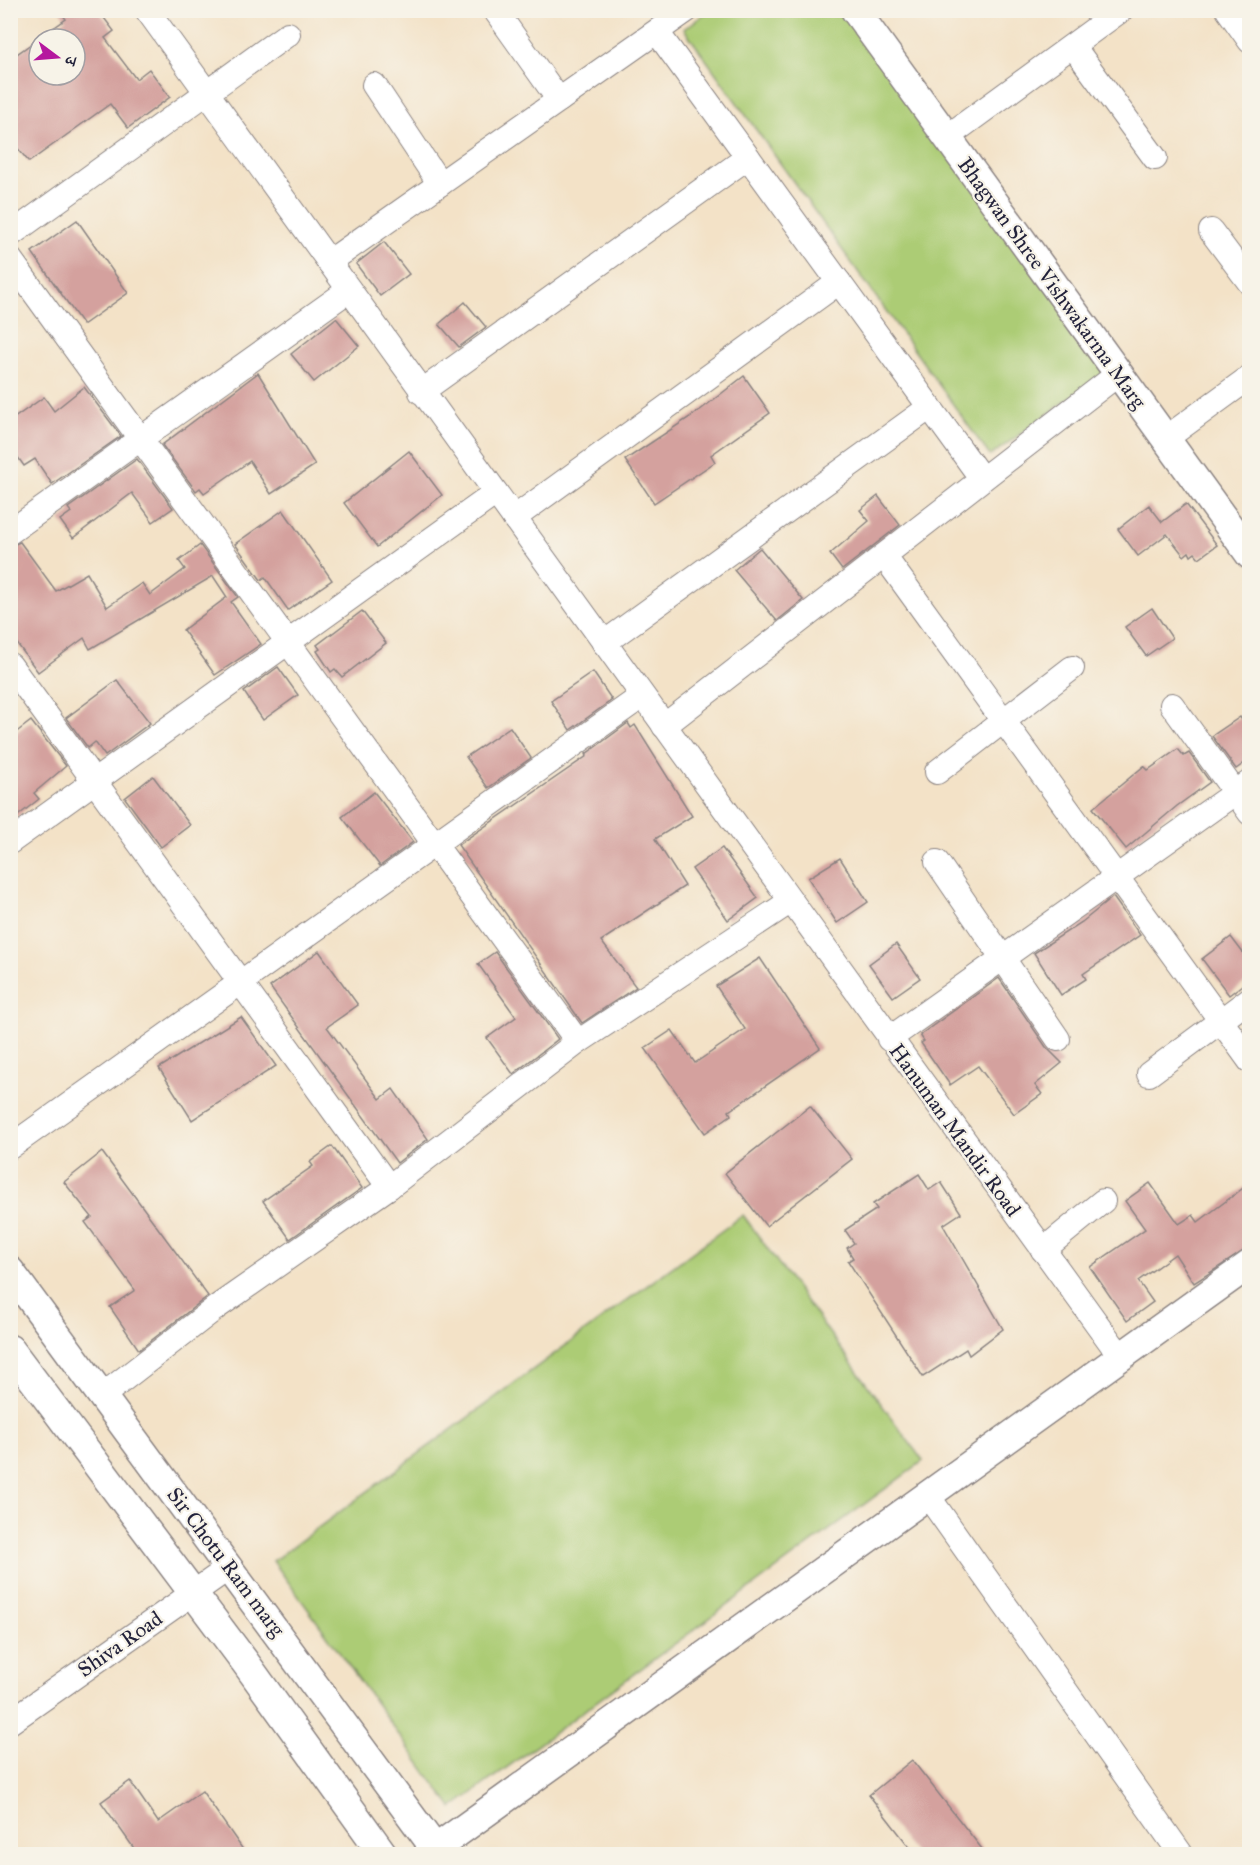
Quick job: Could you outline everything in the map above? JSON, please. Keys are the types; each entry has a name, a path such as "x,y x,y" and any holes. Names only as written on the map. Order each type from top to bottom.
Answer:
{"street":[{"name":"Hanuman Mandir Road","path":"147,10 1121,1357"},
{"path":"495,10 559,100"},
{"name":"Bhagwan Shree Vishwakarma Marg","path":"855,10 1250,555"},
{"path":"947,137 1121,10"},
{"path":"1227,10 1250,41"},
{"path":"329,262 559,100 669,19 748,157 982,479"},
{"path":"10,235 288,34"},
{"path":"1073,46 1155,158"},
{"path":"374,85 440,184"},
{"path":"421,392 748,157"},
{"path":"1211,231 1250,283"},
{"path":"10,259 578,1042"},
{"path":"514,518 839,282"},
{"path":"10,532 349,290"},
{"path":"664,726 1118,374"},
{"path":"1165,439 1250,377"},
{"path":"604,644 930,407"},
{"path":"10,842 496,493"},
{"path":"884,556 1250,1061"},
{"path":"10,665 389,1187"},
{"path":"937,772 1072,668"},
{"path":"10,1147 435,846 642,696"},
{"path":"1172,705 1242,788 1250,813"},
{"path":"890,1039 1242,788"},
{"path":"937,862 1058,1040"},
{"path":"102,1396 217,1306 389,1187 578,1042 791,901"},
{"path":"1149,1074 1250,999"},
{"path":"1043,1250 1103,1201"},
{"path":"434,1853 1250,1264"},
{"name":"Sir Chotu Ram marg","path":"10,1271 230,1567 434,1853"},
{"name":"Sir Chotu Ram marg","path":"10,1349 194,1593 383,1854"},
{"path":"928,1496 1181,1854"},
{"name":"Shiva Road","path":"10,1722 230,1567"}],"green space":[{"path":"709,11 849,11 1107,371 990,456 684,29"},
{"path":"743,1215 923,1461 452,1808 273,1561"}],"building":[{"path":"59,10 98,10 114,31 105,38 136,79 149,69 170,97 128,128 110,104 29,162 10,139 10,59 27,47 27,87 87,87 87,27 55,27 66,19"},
{"path":"77,220 128,293 83,325 32,252"},
{"path":"384,242 409,274 380,296 356,264"},
{"path":"465,302 486,327 459,347 439,324"},
{"path":"336,318 359,346 314,382 291,354"},
{"path":"258,373 315,465 271,494 250,461 204,493 200,488 196,491 162,445"},
{"path":"744,376 770,413 711,455 715,462 654,503 625,460 699,411"},
{"path":"84,387 121,436 52,484 35,459 24,466 10,446 10,421 44,397 54,411"},
{"path":"409,451 442,495 377,547 344,503"},
{"path":"137,459 173,508 153,522 132,493 73,538 60,520 71,512 68,508"},
{"path":"878,496 900,525 842,570 830,554 869,521 860,510"},
{"path":"1186,504 1217,545 1199,558 1195,553 1191,556 1189,552 1184,556 1167,534 1138,556 1118,529 1149,505 1162,522"},
{"path":"283,510 332,580 288,610 265,577 261,580 235,544"},
{"path":"20,542 56,591 87,573 107,607 142,583 150,595 185,569 179,561 200,545 238,597 231,602 261,644 215,675 183,630 227,597 213,576 90,649 84,638 38,672 10,634 10,546"},
{"path":"760,548 803,600 777,621 734,570"},
{"path":"1152,608 1172,638 1146,656 1125,627"},
{"path":"362,611 386,643 342,677 335,669 331,672 317,651 320,649 317,645"},
{"path":"278,667 298,695 263,720 244,692"},
{"path":"593,672 612,700 570,730 551,701"},
{"path":"117,680 150,723 105,756 95,742 88,748 66,718"},
{"path":"1240,717 1250,731 1250,759 1236,769 1212,736"},
{"path":"31,721 66,766 34,793 39,799 10,822 10,737"},
{"path":"628,723 631,728 635,725 692,816 655,839 685,886 601,941 636,987 582,1023 458,845 587,756 586,754"},
{"path":"510,727 531,758 488,788 466,757"},
{"path":"1178,749 1184,756 1189,753 1210,782 1177,806 1126,849 1093,808 1144,766 1148,770"},
{"path":"153,776 190,825 161,847 125,798"},
{"path":"374,792 413,842 380,866 342,817"},
{"path":"722,848 758,898 728,920 692,869"},
{"path":"840,858 868,902 837,923 808,878"},
{"path":"1113,897 1140,935 1083,974 1086,979 1061,995 1034,953 1082,922"},
{"path":"1231,937 1250,962 1250,979 1229,995 1202,959"},
{"path":"896,944 920,978 893,997 869,964"},
{"path":"319,951 358,1005 327,1027 380,1099 393,1089 428,1139 397,1163 270,987"},
{"path":"495,952 558,1039 513,1074 487,1038 516,1017 478,964"},
{"path":"760,958 820,1048 729,1111 731,1115 705,1133 645,1048 672,1030 695,1063 745,1029 716,986"},
{"path":"999,978 1046,1047 1062,1063 1035,1085 1042,1094 1014,1114 978,1066 950,1085 921,1043 924,1041 920,1035"},
{"path":"241,1017 276,1066 192,1120 159,1068"},
{"path":"810,1106 852,1159 766,1226 725,1173"},
{"path":"332,1146 362,1188 290,1239 263,1201 313,1166 310,1162"},
{"path":"102,1152 208,1296 139,1350 110,1307 135,1290 85,1222 92,1217 64,1182"},
{"path":"919,1174 929,1190 941,1182 961,1213 943,1225 1003,1329 969,1355 966,1349 923,1377 848,1261 853,1258 847,1248 854,1243 845,1230 877,1209 873,1204"},
{"path":"1150,1183 1179,1224 1193,1215 1198,1222 1250,1183 1250,1247 1194,1283 1175,1254 1138,1281 1153,1302 1127,1321 1090,1267 1145,1229 1125,1201"},
{"path":"912,1760 986,1854 915,1854 869,1795"},
{"path":"130,1781 158,1822 202,1791 246,1854 138,1854 101,1802"}]}
